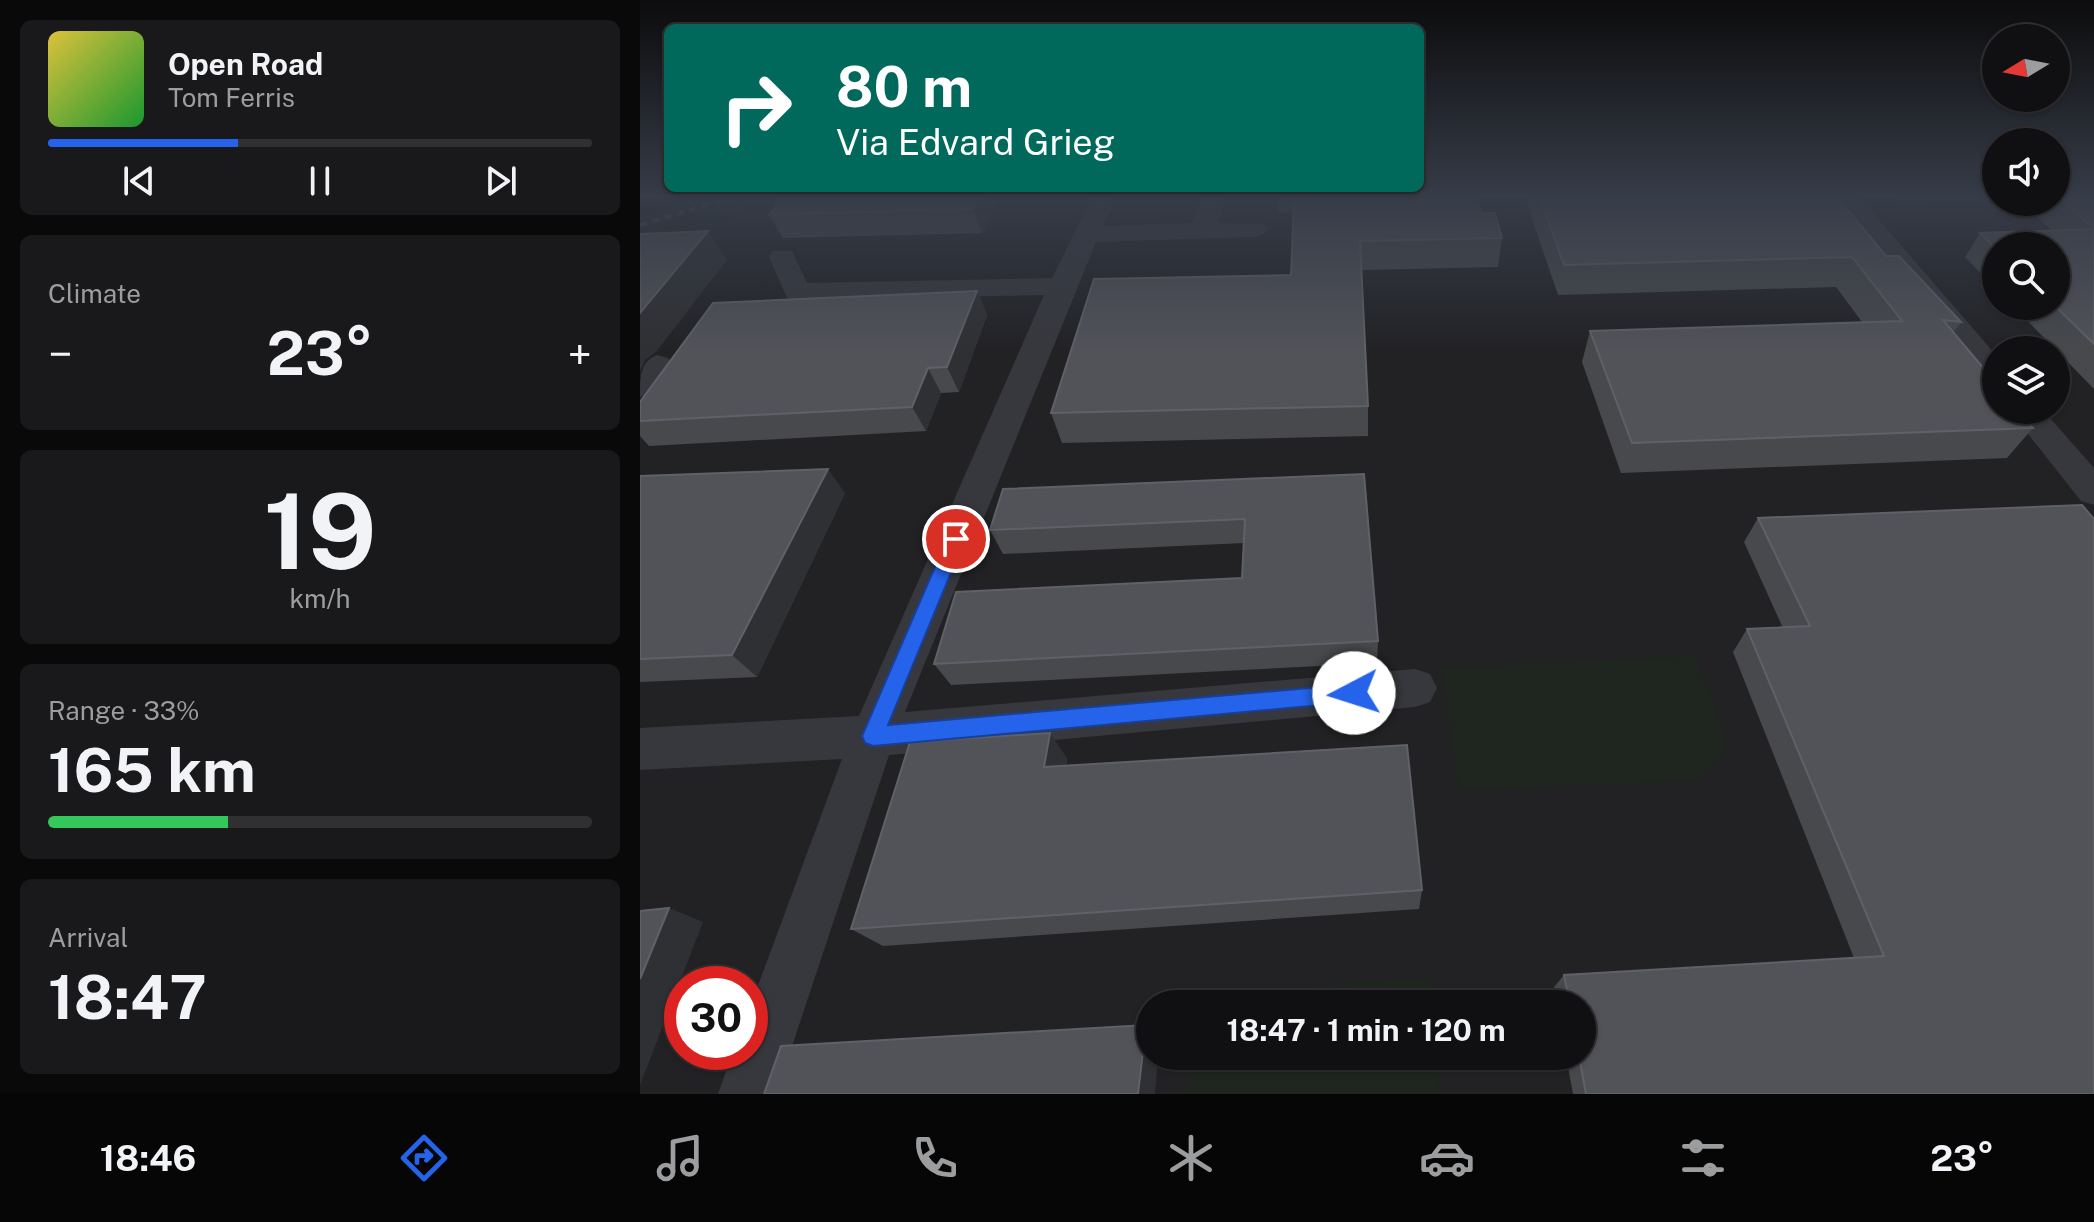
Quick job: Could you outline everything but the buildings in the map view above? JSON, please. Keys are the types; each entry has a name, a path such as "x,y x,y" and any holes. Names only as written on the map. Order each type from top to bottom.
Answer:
{"street":[{"path":"747,1094 873,736 1080,249"},
{"path":"1890,249 1982,358"},
{"path":"782,257 797,292 1062,286"},
{"path":"640,366 657,365 640,387"},
{"path":"2037,424 2094,492"},
{"path":"640,749 873,736 1415,688"}],"shaded area":[{"path":"640,249 1982,249 1982,320 2070,320 2070,249 2094,249 2094,1094 640,1094"},
{"path":"1695,656 1718,716 1725,745 1718,762 1692,781 1459,790 1441,668"},
{"path":"1429,978 1430,990 1274,990"},
{"path":"1190,1070 1437,1070 1440,1094 1188,1094"}],"route":[{"path":"956,539 873,736 1354,693"}]}
